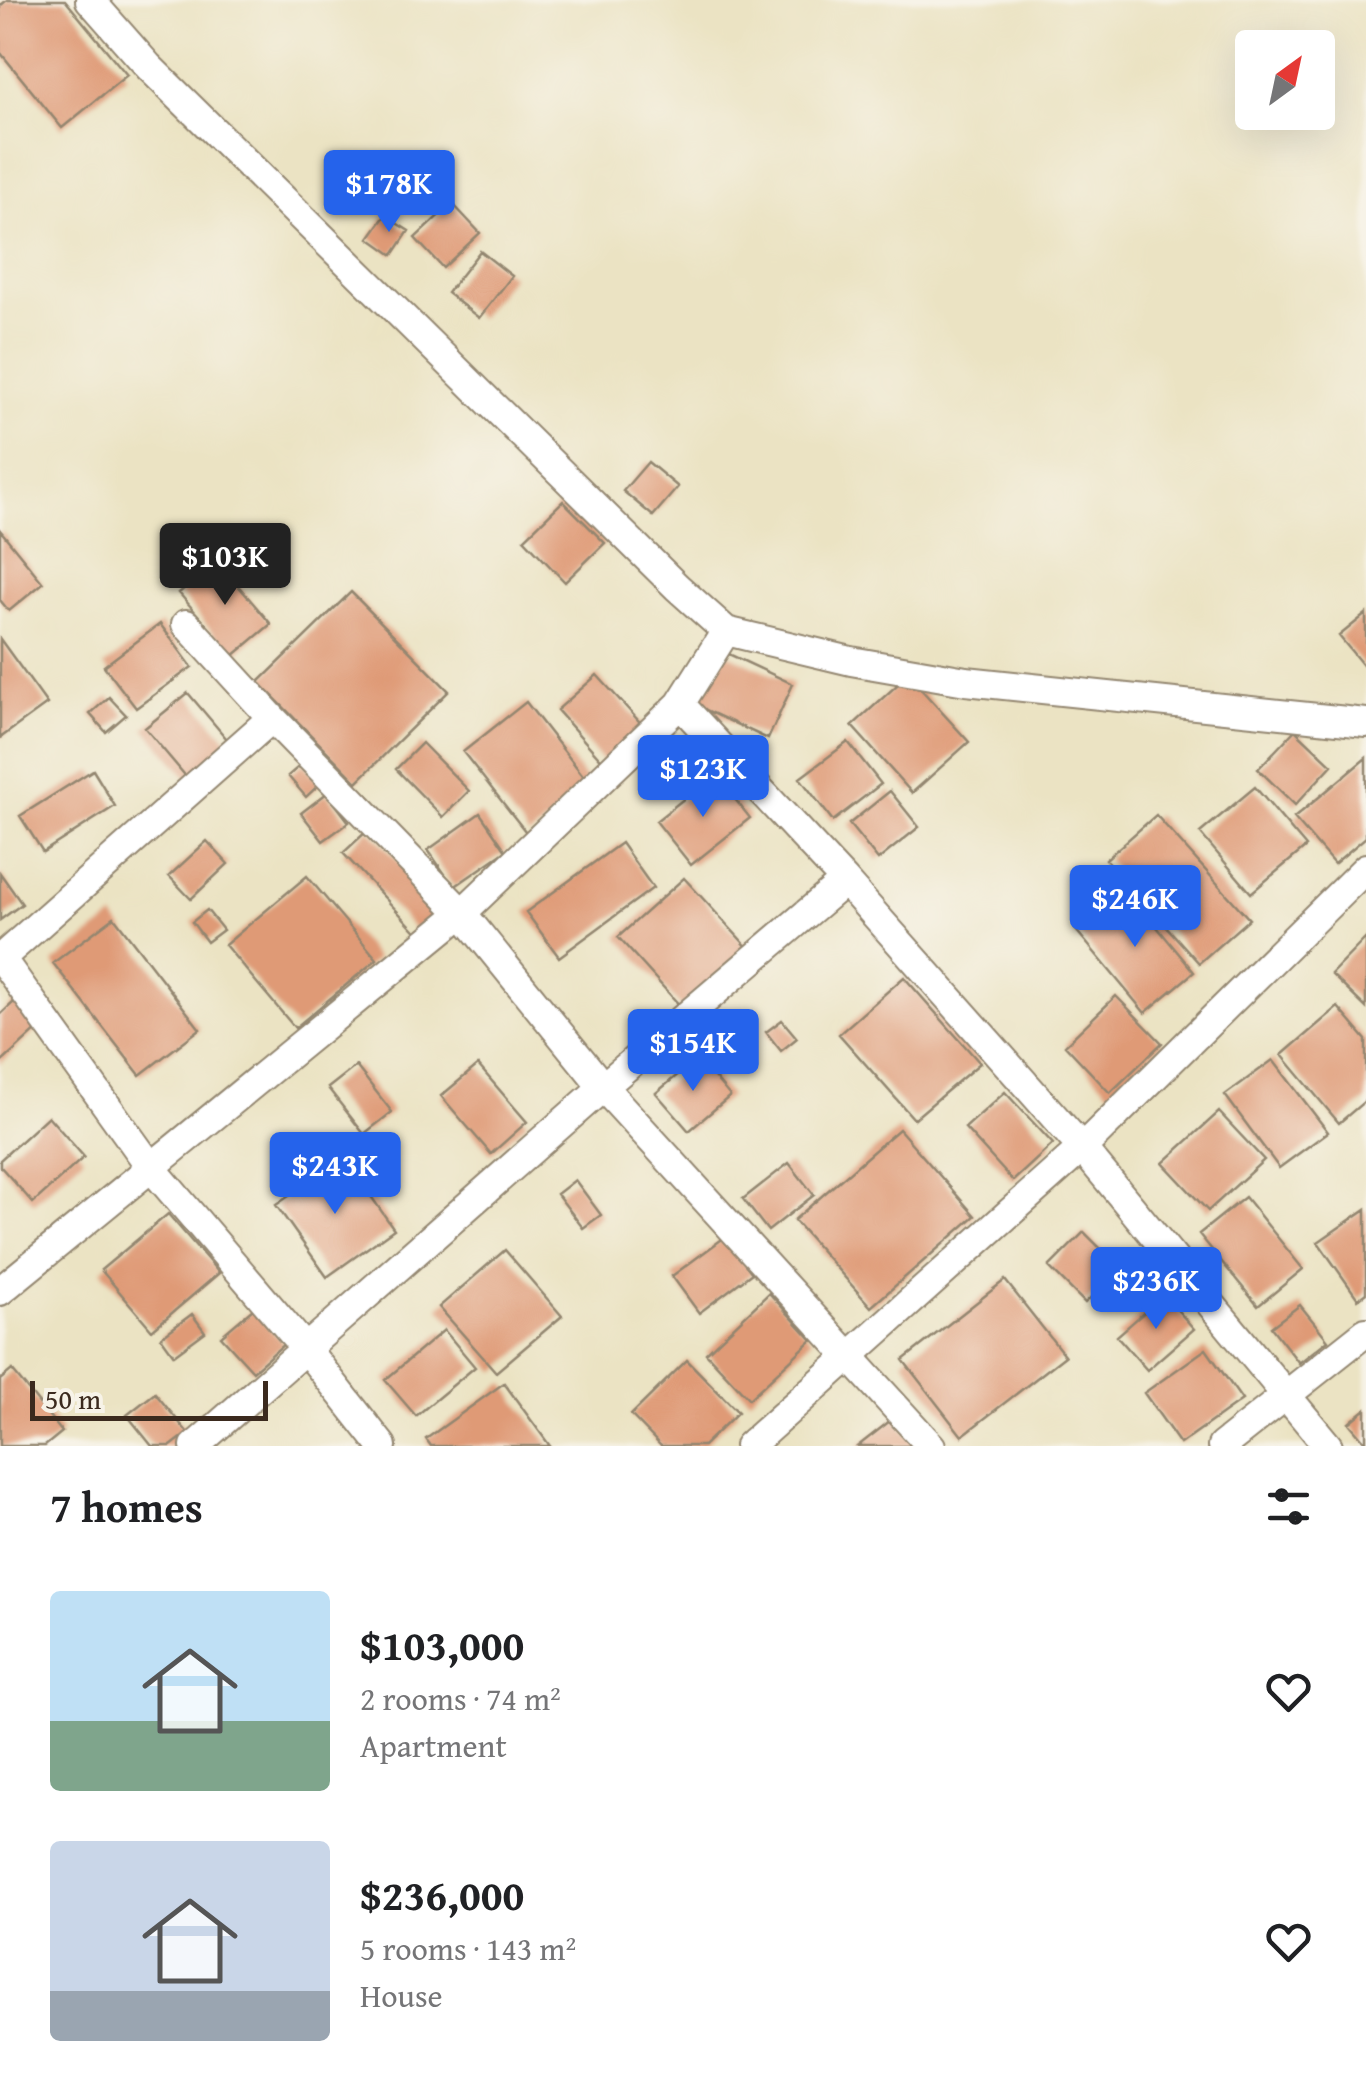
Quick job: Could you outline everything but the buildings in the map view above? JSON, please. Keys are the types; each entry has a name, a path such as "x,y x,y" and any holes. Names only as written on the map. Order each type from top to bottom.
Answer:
{"street":[{"path":"90,0 149,67 298,215 677,587 726,630 851,661 966,681 1366,723"},
{"path":"186,624 462,913 602,1087 931,1446"},
{"path":"0,1291 462,913 680,704 726,630"},
{"path":"680,704 846,880 1082,1148 1328,1446"},
{"path":"272,718 0,958 150,1166 305,1348 382,1446"},
{"path":"195,1446 602,1087 846,880"},
{"path":"749,1446 1082,1148 1361,885"},
{"path":"1222,1446 1366,1332"}]}
